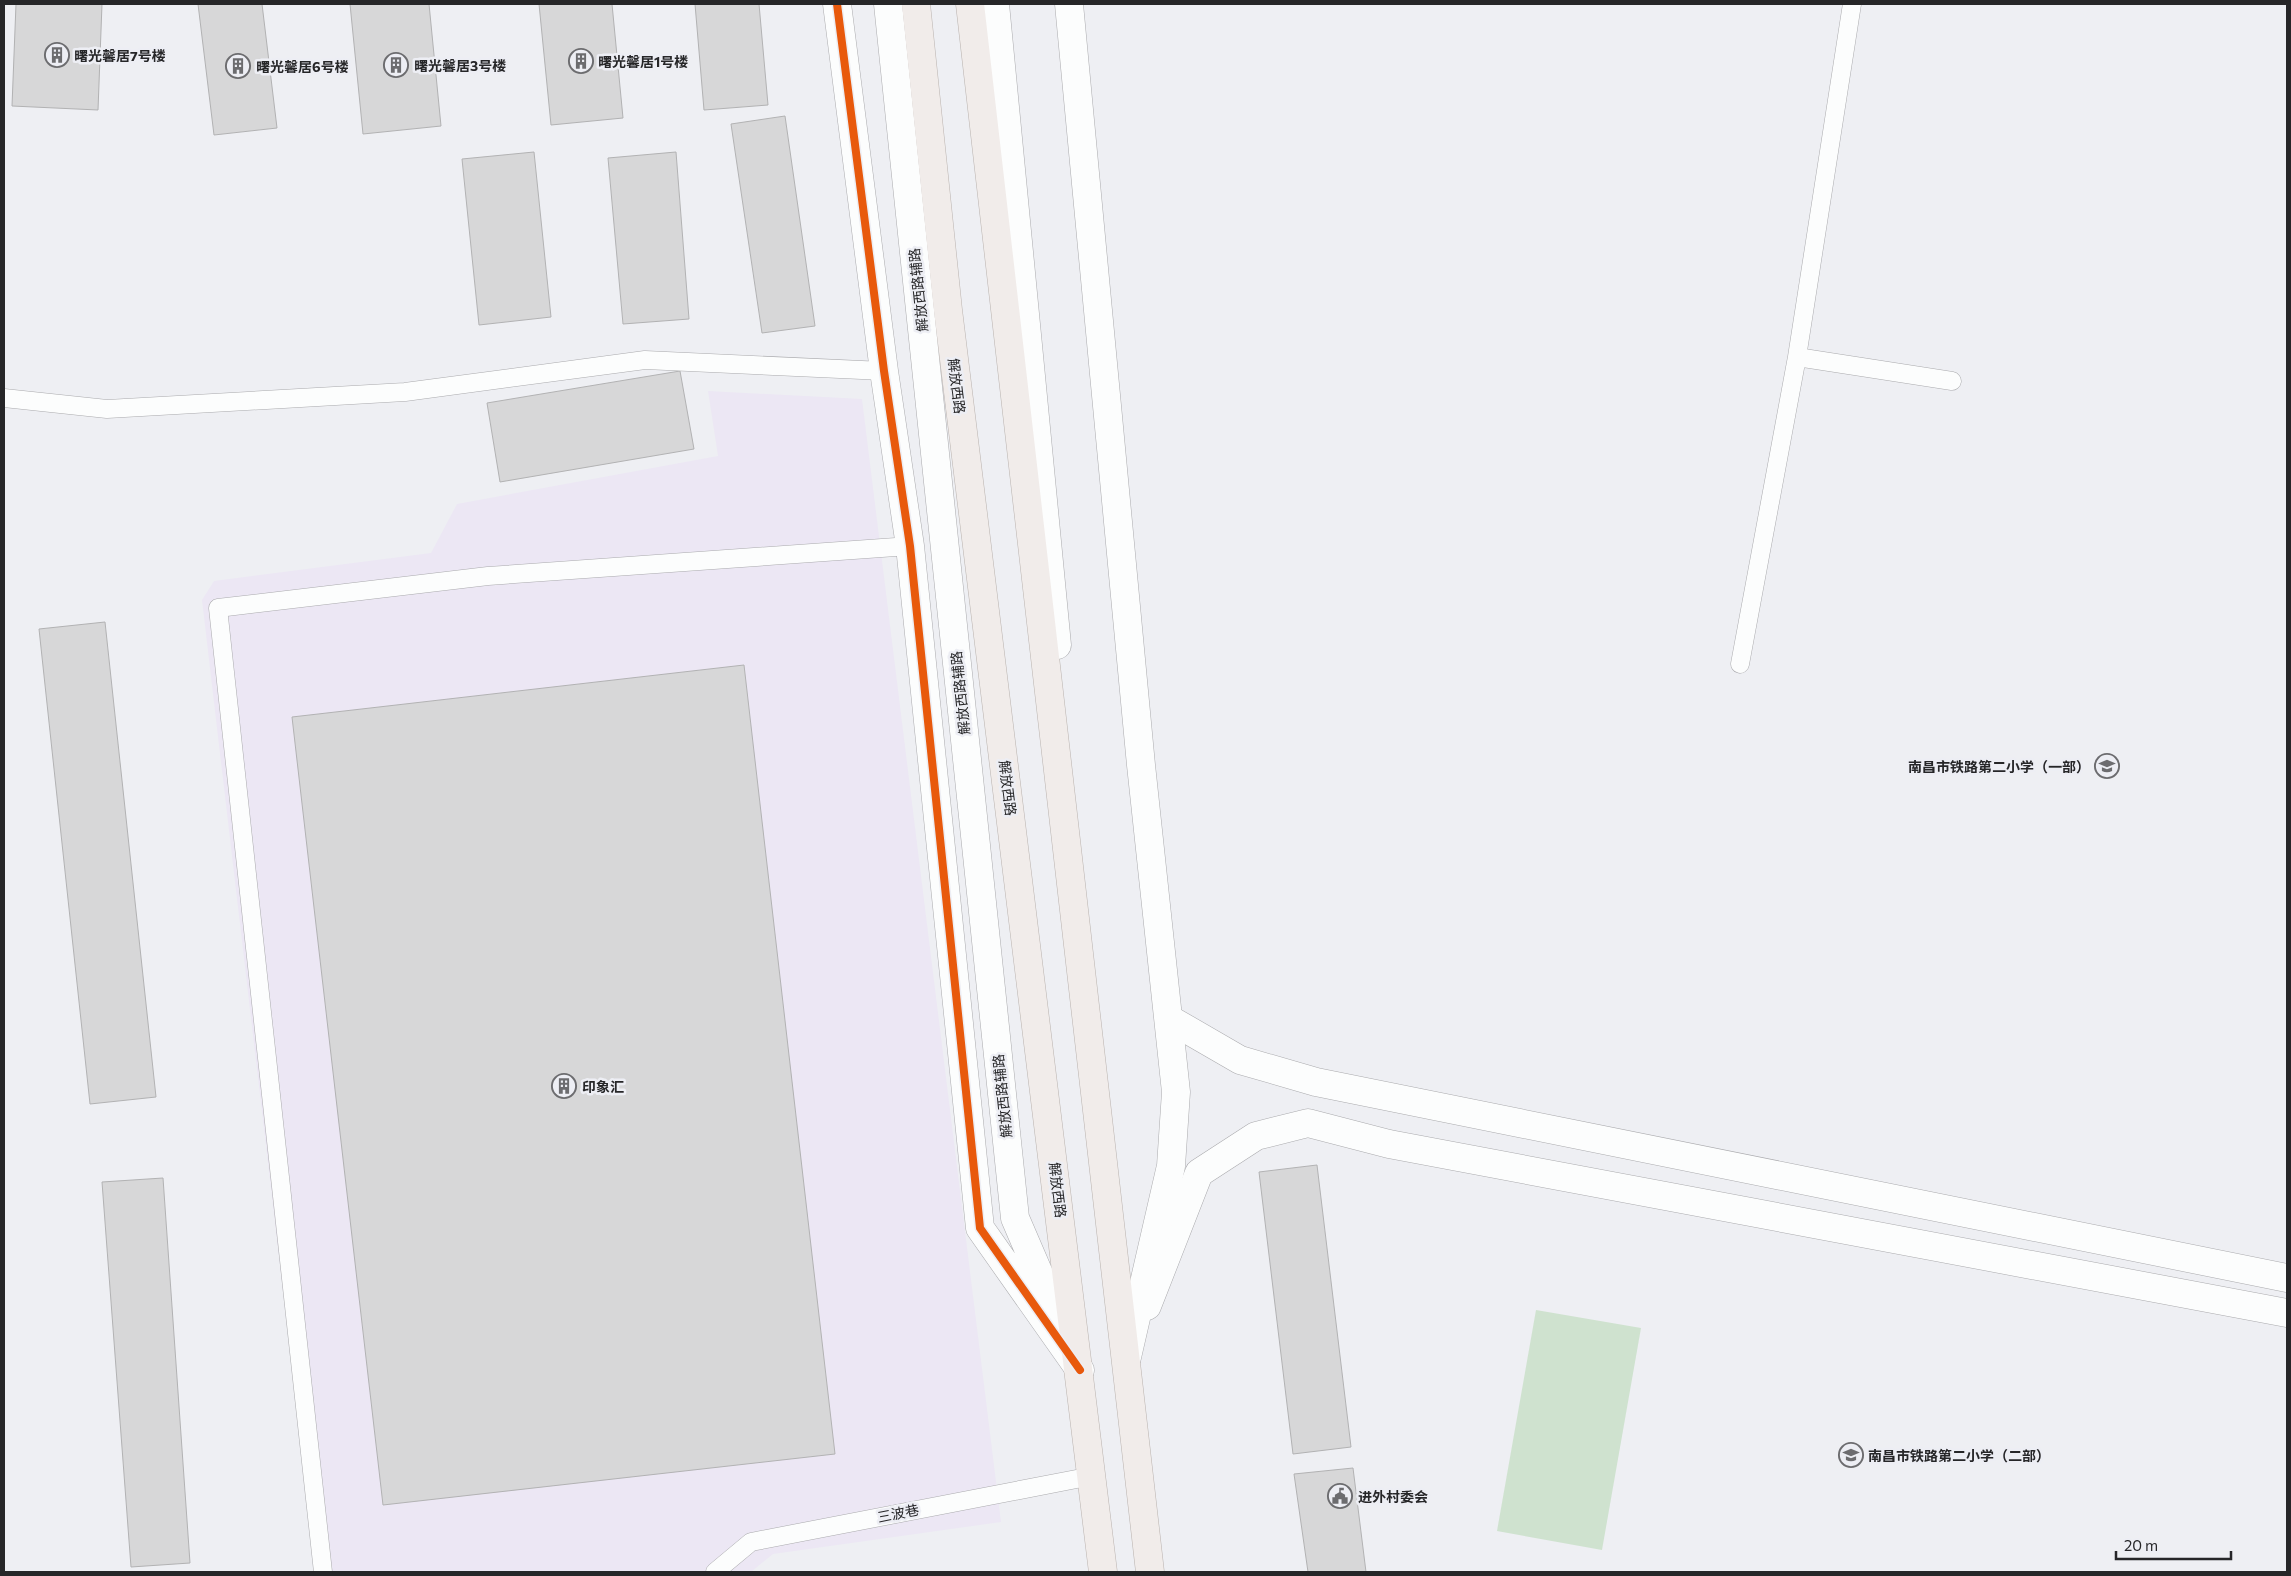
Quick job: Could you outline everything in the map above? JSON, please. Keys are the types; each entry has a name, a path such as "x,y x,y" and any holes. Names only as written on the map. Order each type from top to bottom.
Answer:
{"main road":[{"name":"解放西路","path":"916,4 949,320 1080,1370 1103,1572"},
{"path":"970,4 1150,1572"}],"street":[{"path":"837,4 884,371 910,546 980,1228 1080,1370"},
{"name":"解放西路辅路","path":"888,4 1015,1218 1080,1370"},
{"path":"995,4 1126,1361"},
{"path":"1069,4 1141,765 1176,1092 1171,1166 1126,1361"},
{"path":"1169,1019 1240,1060 1316,1082 2287,1278"},
{"path":"1126,1361 1199,1173 1256,1136 1308,1123 1389,1144 2287,1313"}],"lane":[{"path":"1740,664 1797,357 1852,4"},
{"path":"1797,357 1952,381"},
{"path":"4,398 107,409 405,392 645,360 884,371"},
{"path":"323,1572 218,608 488,576 910,546"},
{"name":"三波巷","path":"715,1572 751,1542 1092,1476"}],"shaded area":[{"path":"708,391 862,399 1001,1522 773,1554 751,1572 316,1572 202,600 214,581 431,553 457,504 718,456"}],"green space":[{"path":"1536,1310 1641,1328 1602,1550 1497,1531"}],"building":[{"name":"曙光馨居7号楼","path":"16,4 102,4 98,110 12,106"},
{"name":"曙光馨居6号楼","path":"198,4 262,4 277,128 214,135"},
{"name":"曙光馨居3号楼","path":"350,4 429,4 441,126 363,134"},
{"name":"曙光馨居1号楼","path":"539,4 612,4 623,118 551,125"},
{"path":"695,4 759,4 768,105 704,110"},
{"path":"785,116 815,326 762,333 731,124"},
{"path":"534,152 551,317 479,325 462,159"},
{"path":"676,152 689,319 623,324 608,158"},
{"path":"680,371 694,449 500,482 487,403"},
{"path":"105,622 156,1097 90,1104 39,629"},
{"name":"印象汇","path":"744,665 835,1454 383,1505 292,717"},
{"path":"1317,1165 1351,1447 1293,1454 1259,1172"},
{"path":"163,1178 190,1563 131,1567 102,1182"},
{"path":"1353,1468 1366,1572 1308,1572 1294,1474"}],"cycle path":[{"path":"837,4 884,371 910,546 980,1228 1080,1370"}],"place":[{"name":"曙光馨居7号楼","path":"57,55"},
{"name":"曙光馨居1号楼","path":"581,61"},
{"name":"曙光馨居3号楼","path":"396,65"},
{"name":"曙光馨居6号楼","path":"238,66"},
{"name":"南昌市铁路第二小学（一部）","path":"2107,766"},
{"name":"印象汇","path":"564,1086"},
{"name":"南昌市铁路第二小学（二部）","path":"1851,1455"},
{"name":"进外村委会","path":"1340,1496"}]}
